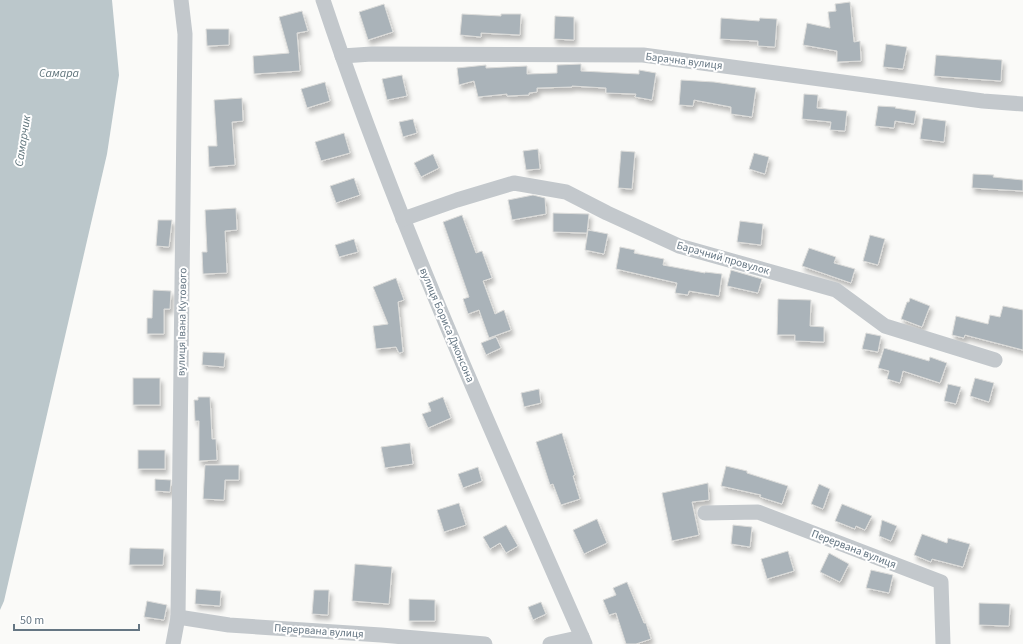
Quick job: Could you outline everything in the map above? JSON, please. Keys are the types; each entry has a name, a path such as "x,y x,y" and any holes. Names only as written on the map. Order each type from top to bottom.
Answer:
{"street":[{"name":"вулиця Івана Кутового","path":"173,644 178,617 185,34 181,0"},
{"name":"вулиця Бориса Джонсона","path":"324,0 342,56 403,219 498,445 584,641"},
{"name":"Барачна вулиця","path":"342,56 372,54 644,55 975,100 1023,104"},
{"name":"Барачний провулок","path":"403,219 514,183 566,192 678,246 836,290 885,326 994,360"},
{"name":"Перервана вулиця","path":"706,513 758,512 941,582 944,644"},
{"name":"Перервана вулиця","path":"178,617 229,624 484,644"},
{"path":"550,644 584,641"}],"water":[{"name":"Самара","path":"0,0 112,0 119,75 107,154 4,601 0,610"}],"building":[{"path":"850,2 854,42 860,41 861,61 837,62 837,51 803,45 807,23 830,28 828,12 836,11 835,4"},
{"path":"384,4 393,32 368,40 359,12"},
{"path":"302,11 308,31 297,33 300,71 254,74 253,56 289,53 279,17"},
{"path":"462,14 501,16 501,14 521,14 520,35 481,33 481,37 460,35"},
{"path":"555,16 574,17 574,40 554,39"},
{"path":"721,18 759,21 760,18 777,19 775,47 758,46 758,41 720,39"},
{"path":"206,29 229,29 229,45 207,46"},
{"path":"886,44 907,47 903,69 883,67"},
{"path":"936,55 1002,60 1001,81 934,76"},
{"path":"581,64 581,71 639,74 639,70 656,73 652,100 635,97 636,94 606,93 606,88 572,86 537,88 537,92 529,93 529,95 507,96 507,94 478,97 474,81 459,85 457,68 486,65 486,68 527,66 527,74 557,73 557,65"},
{"path":"402,75 407,96 387,100 382,79"},
{"path":"681,80 714,82 756,88 752,117 731,114 731,107 694,100 693,106 679,105"},
{"path":"325,82 330,101 307,108 301,89"},
{"path":"804,94 818,95 817,108 847,111 845,131 830,130 831,122 802,119"},
{"path":"242,98 243,121 232,122 235,165 209,167 208,146 217,146 214,100"},
{"path":"878,106 896,107 895,108 916,111 914,124 895,121 894,128 875,126"},
{"path":"923,118 946,121 944,142 920,139"},
{"path":"413,119 417,133 403,137 399,122"},
{"path":"344,133 350,153 321,161 315,142"},
{"path":"538,149 540,169 526,170 523,151"},
{"path":"621,151 635,152 632,189 618,188"},
{"path":"754,153 769,157 765,174 749,169"},
{"path":"433,154 439,168 421,177 414,163"},
{"path":"973,174 994,175 993,177 1023,180 1023,191 972,188"},
{"path":"354,178 360,195 336,203 330,186"},
{"path":"533,195 545,198 546,214 512,220 508,200"},
{"path":"236,208 237,230 225,231 227,273 203,274 202,252 207,252 205,210"},
{"path":"553,213 589,214 587,233 553,232"},
{"path":"462,215 476,253 482,251 492,278 483,281 495,314 504,310 511,330 489,338 479,310 468,314 463,299 469,297 443,222"},
{"path":"158,220 172,220 169,247 156,246"},
{"path":"740,221 763,224 761,245 737,242"},
{"path":"588,230 608,234 604,254 585,250"},
{"path":"870,235 885,239 878,265 863,261"},
{"path":"354,239 358,252 339,257 335,245"},
{"path":"620,247 635,250 634,253 664,259 663,265 705,273 722,274 719,296 689,291 688,295 675,293 677,283 616,269"},
{"path":"809,248 836,257 834,263 855,269 851,283 802,266"},
{"path":"731,270 762,279 758,293 727,286"},
{"path":"396,278 404,300 398,302 403,352 399,353 396,347 376,349 373,326 388,324 373,287"},
{"path":"153,290 171,291 170,309 164,309 164,334 147,334 147,318 152,318"},
{"path":"910,298 930,306 922,327 901,319"},
{"path":"778,299 811,300 810,326 824,327 824,342 795,341 795,335 777,335"},
{"path":"1003,306 1023,310 1023,350 965,335 964,338 952,335 956,316 988,324 990,315 1000,317"},
{"path":"866,333 881,336 878,352 862,349"},
{"path":"496,337 501,348 486,355 481,343"},
{"path":"884,348 929,361 930,357 947,363 940,383 903,371 900,383 887,379 889,371 878,368"},
{"path":"203,352 225,353 224,367 202,365"},
{"path":"133,378 160,378 160,405 133,405"},
{"path":"975,378 994,383 989,402 970,396"},
{"path":"948,384 961,387 956,404 944,401"},
{"path":"539,389 541,403 524,407 521,393"},
{"path":"198,397 210,397 212,439 216,439 217,460 199,461 199,421 195,421 194,400 198,400"},
{"path":"443,397 451,418 428,428 422,414 431,411 428,403"},
{"path":"562,433 575,475 573,476 580,499 561,505 553,484 550,485 536,442"},
{"path":"410,443 413,464 385,468 381,447"},
{"path":"138,450 165,450 165,469 138,469"},
{"path":"205,465 239,465 239,480 225,480 224,500 203,499"},
{"path":"726,466 747,471 747,473 788,486 782,504 760,497 761,495 721,486"},
{"path":"478,467 482,481 463,488 458,474"},
{"path":"155,479 171,480 170,492 155,491"},
{"path":"708,483 709,500 692,502 699,535 672,541 662,493"},
{"path":"819,484 830,489 823,509 811,504"},
{"path":"459,503 466,525 444,532 437,510"},
{"path":"842,504 872,516 865,530 856,526 855,529 835,521"},
{"path":"597,519 607,543 584,554 573,530"},
{"path":"882,520 897,526 891,541 879,536"},
{"path":"506,525 518,546 506,553 500,543 490,549 483,537"},
{"path":"733,525 752,527 750,547 731,544"},
{"path":"922,534 947,543 948,538 970,544 963,567 932,559 931,562 914,555"},
{"path":"130,548 164,549 163,565 129,565"},
{"path":"788,551 794,571 767,579 761,559"},
{"path":"829,553 849,564 840,582 820,572"},
{"path":"355,564 392,567 389,604 352,601"},
{"path":"871,570 893,575 889,593 866,588"},
{"path":"627,582 644,623 646,623 651,639 636,644 626,644 616,613 609,615 603,600 616,595 613,588"},
{"path":"196,589 221,591 220,606 195,604"},
{"path":"314,590 329,590 328,615 312,614"},
{"path":"409,599 435,600 435,621 409,621"},
{"path":"147,601 167,605 164,620 144,617"},
{"path":"541,602 546,614 533,620 528,607"},
{"path":"979,603 1010,604 1009,626 979,625"}],"water label":[{"name":"Самарчик","path":"23,141"}]}
